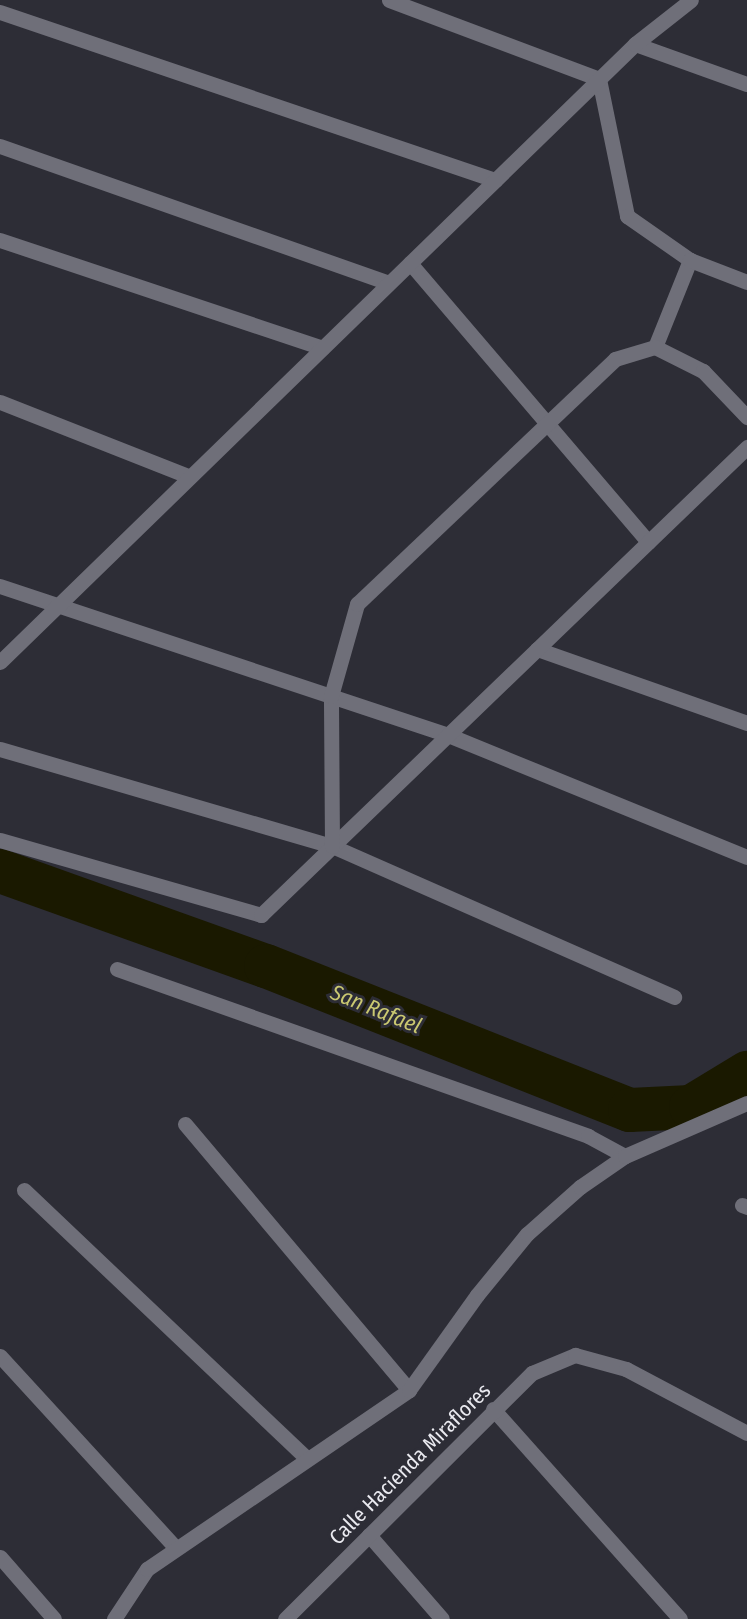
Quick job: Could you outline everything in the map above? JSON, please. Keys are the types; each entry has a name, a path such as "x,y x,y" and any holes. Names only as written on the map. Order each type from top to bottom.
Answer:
{"street":[{"path":"389,0 598,79"},
{"path":"0,662 598,79 635,44 691,0"},
{"path":"0,12 495,180"},
{"path":"635,44 747,84"},
{"path":"598,79 627,216 690,260 747,282"},
{"path":"0,146 389,284"},
{"path":"0,240 322,348"},
{"path":"655,347 690,260"},
{"path":"410,263 648,542"},
{"path":"332,846 331,696 357,604 615,359 655,347 703,371 747,417"},
{"path":"0,402 190,477"},
{"path":"0,840 261,915 746,449"},
{"path":"0,586 448,735 747,857"},
{"path":"537,650 747,723"},
{"path":"0,749 332,846 674,998"},
{"path":"117,969 588,1136 625,1156"},
{"path":"114,1619 147,1569 409,1390 477,1295 527,1234 580,1186 625,1156 747,1104"},
{"path":"185,1125 409,1390"},
{"path":"24,1190 307,1459"},
{"name":"Calle Hacienda Miraflores","path":"285,1619 532,1373 575,1355 626,1369 747,1433"},
{"path":"0,1356 176,1548"},
{"path":"494,1409 680,1619"},
{"path":"369,1535 442,1619"},
{"path":"0,1557 54,1619"}],"waterway":[{"name":"San Rafael","path":"0,871 266,966 630,1110 691,1107 747,1073"}]}
